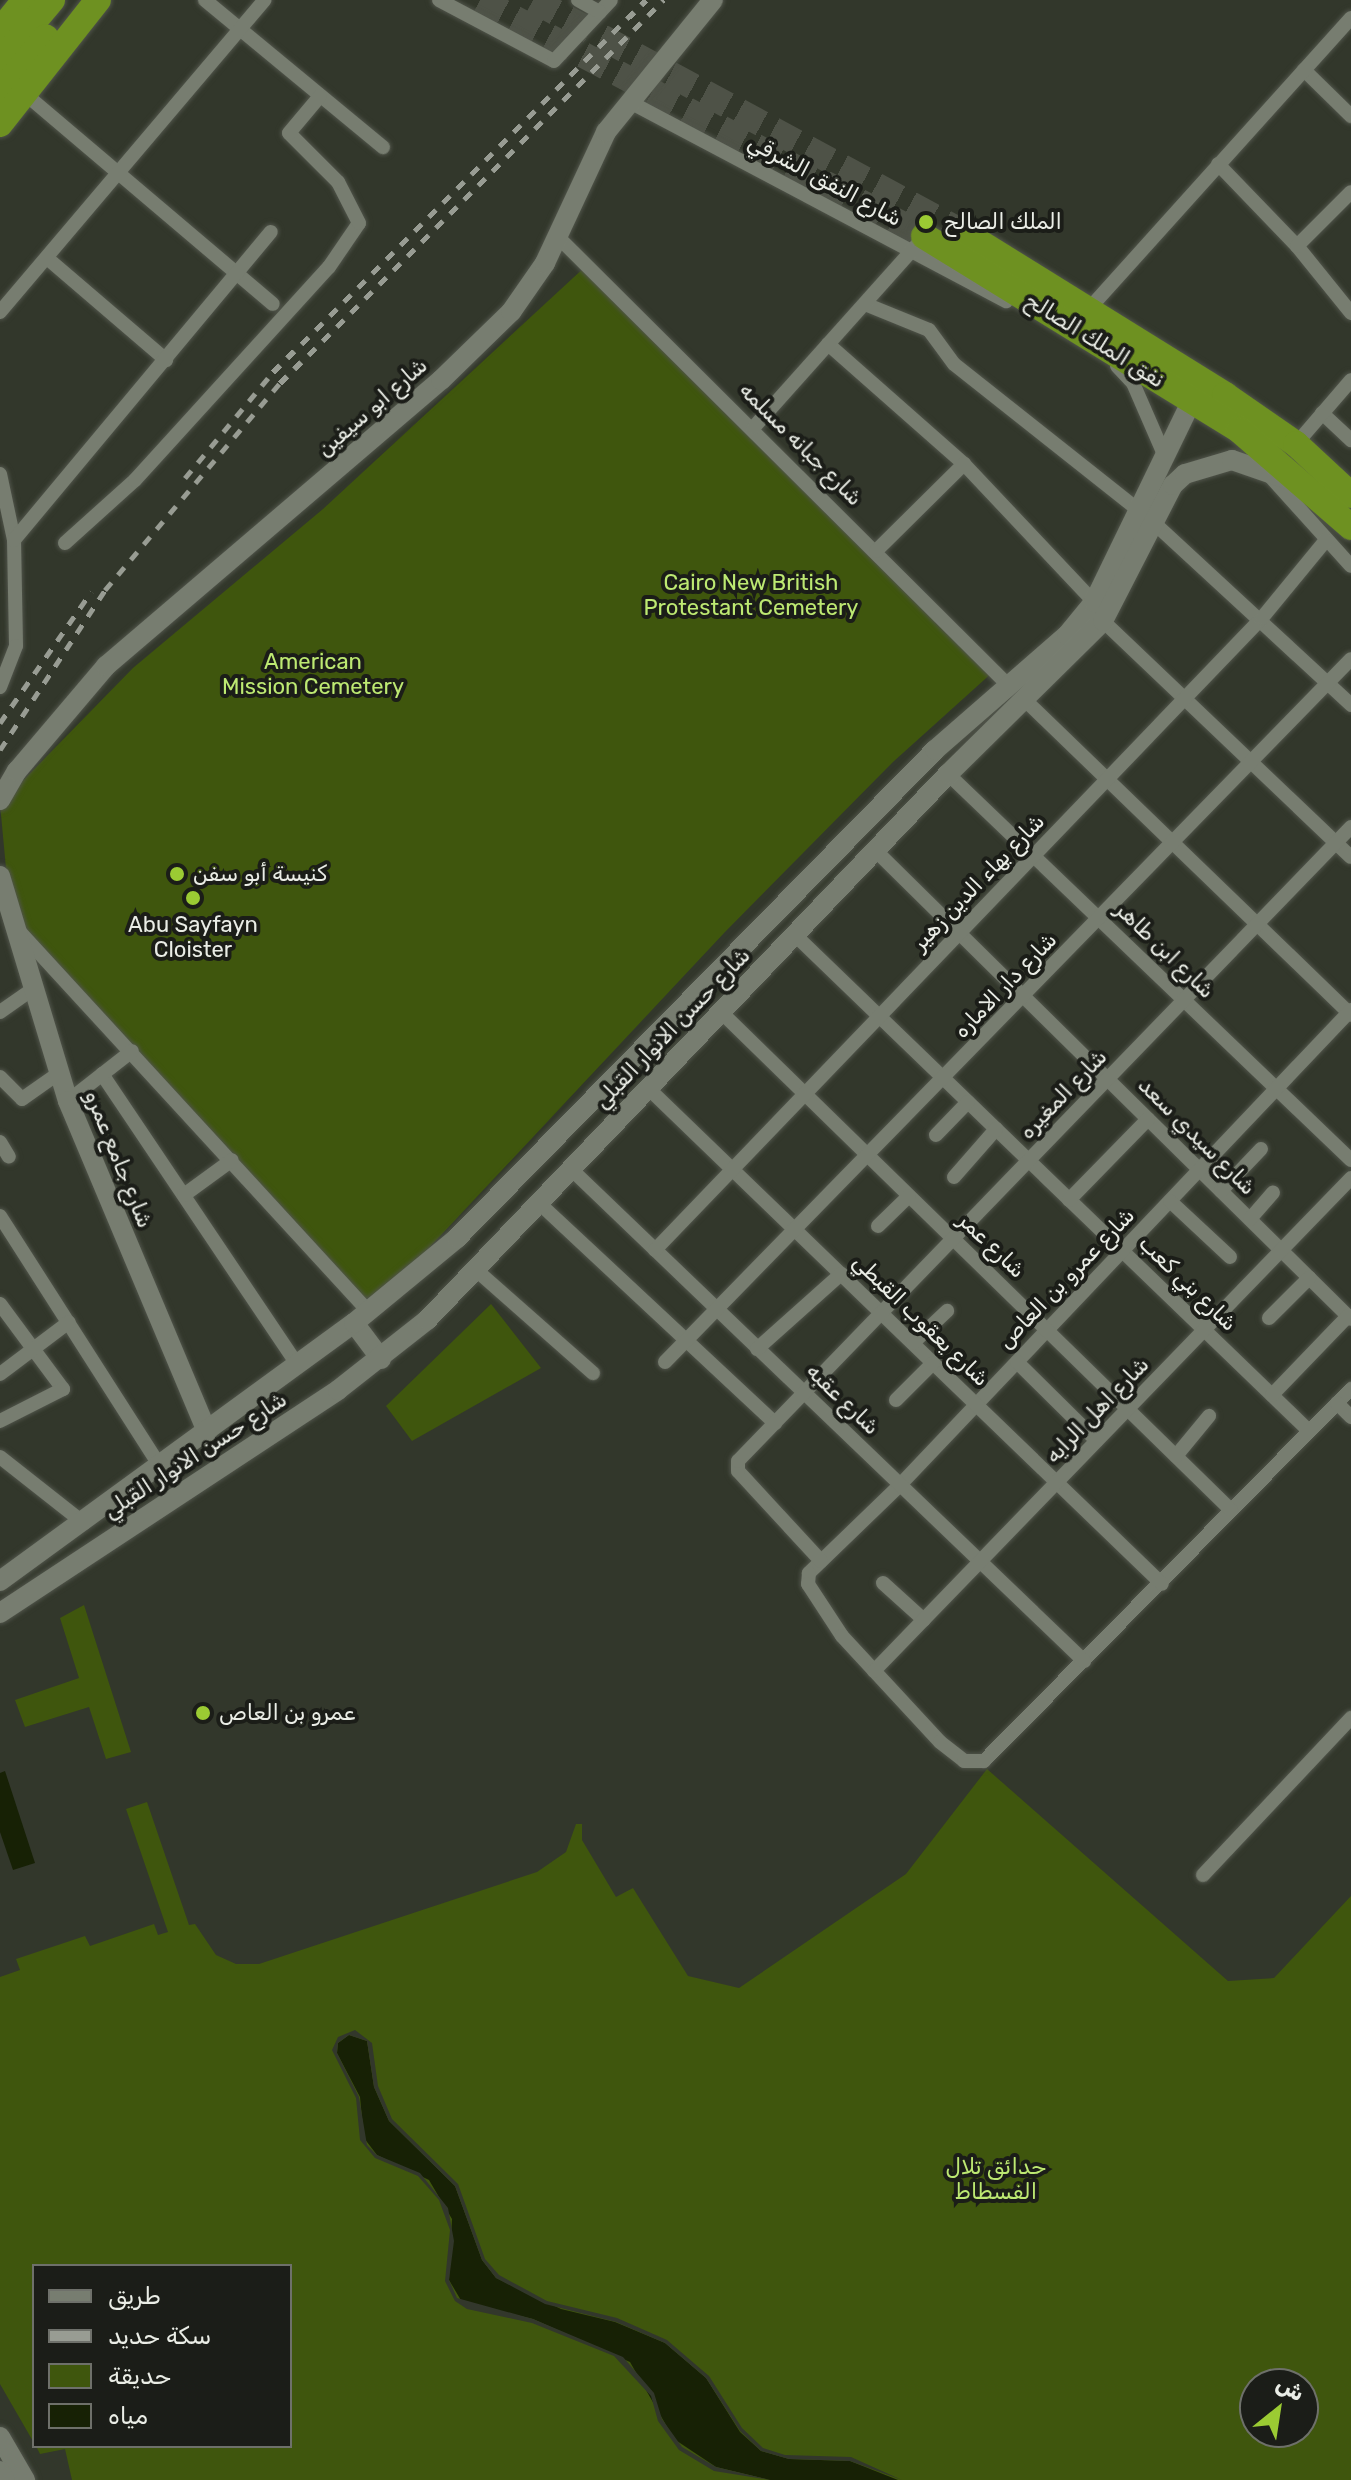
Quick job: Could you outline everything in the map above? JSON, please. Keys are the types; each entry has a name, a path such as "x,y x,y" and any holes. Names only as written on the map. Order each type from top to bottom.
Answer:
{"highway":[{"path":"0,31 25,0"},
{"path":"0,62 52,0"},
{"path":"0,124 12,93 76,0"},
{"path":"12,93 98,0"},
{"name":"نفق الملك الصالح","path":"961,231 1081,326"},
{"name":"نفق الملك الصالح","path":"918,244 1081,326 1197,391 1275,448"},
{"path":"1275,448 1312,491 1351,527"},
{"path":"1275,448 1351,495"}],"main road":[{"name":"شارع ابو سيفين","path":"0,800 17,771 106,666 441,380 511,312 558,237 590,163 628,101 713,0"},
{"name":"شارع حسن الانوار القبلي","path":"0,1613 381,1359 476,1270 948,774 1017,693 1098,612 1147,517 1166,459 1197,391"},
{"name":"شارع حسن الانوار القبلي","path":"1147,517 1173,485 1200,466 1275,448"},
{"name":"شارع حسن الانوار القبلي","path":"0,1580 161,1468 362,1317 476,1220 935,750 1017,693"},
{"path":"0,876 2,899"},
{"name":"شارع جامع عمرو","path":"2,899 68,1101 207,1432"},
{"path":"362,1317 381,1359"},
{"path":"37,1556 52,1578"},
{"path":"0,2437 25,2480"},
{"path":"0,2471 5,2480"}],"street":[{"path":"205,0 383,147"},
{"path":"0,312 265,0"},
{"path":"439,0 554,61 611,0"},
{"path":"578,0 600,12"},
{"path":"1166,459 1133,383 1081,326 1218,164 1351,18"},
{"path":"1304,70 1351,116"},
{"path":"12,93 118,174 273,304"},
{"path":"65,543 135,480 329,267 359,223 338,182 289,133 320,96"},
{"name":"شارع النفق الشرقي","path":"628,101 918,244"},
{"path":"1218,164 1297,246 1351,313"},
{"path":"1297,246 1349,198"},
{"path":"14,540 271,232"},
{"name":"شارع جبانه مسلمه","path":"558,237 754,427 1017,693 1350,1013"},
{"path":"754,427 918,244"},
{"path":"47,258 166,360"},
{"path":"865,304 929,330 954,364 1147,517 1262,618 1351,705"},
{"path":"828,344 964,464 1098,612 1351,857"},
{"path":"1351,380 1322,413 1275,448 1326,540 1351,566"},
{"path":"1322,413 1351,440"},
{"path":"876,551 964,464"},
{"path":"0,474 14,540 15,657 0,687"},
{"name":"شارع بهاء الدين زهير","path":"655,1250 1262,618 1326,540"},
{"name":"شارع دار الاماره","path":"665,1362 690,1341 1351,659"},
{"name":"شارع ابن طاهر","path":"948,774 1351,1160"},
{"name":"شارع المغيره","path":"821,1561 738,1471 738,1461 1351,827"},
{"name":"شارع سيدي سعد","path":"875,850 1349,1318"},
{"path":"11,922 232,1160 362,1317"},
{"name":"شارع بني كعب","path":"794,934 1309,1431"},
{"path":"0,1012 32,990"},
{"name":"شارع عمر","path":"721,1012 1231,1510"},
{"name":"شارع عمرو بن العاص","path":"874,1671 808,1584 809,1573 900,1485 1350,1013"},
{"path":"68,1101 132,1051"},
{"path":"0,1077 22,1099 59,1073"},
{"path":"102,1074 297,1364"},
{"name":"شارع يعقوب القبطي","path":"648,1088 1162,1584"},
{"path":"936,1135 968,1102"},
{"path":"1069,1200 1148,1119"},
{"path":"954,1177 996,1129"},
{"path":"0,1142 9,1157"},
{"path":"1221,1191 1261,1149"},
{"path":"184,1195 232,1160"},
{"name":"شارع عقبه","path":"571,1169 1084,1661"},
{"name":"شارع اهل الرايه","path":"874,1671 1351,1178"},
{"path":"1250,1219 1273,1193"},
{"path":"878,1226 909,1196"},
{"path":"1170,1201 1230,1257"},
{"path":"539,1203 775,1423"},
{"path":"0,1216 161,1468"},
{"path":"476,1270 593,1373"},
{"path":"757,1349 841,1274"},
{"path":"1269,1318 1309,1278"},
{"path":"0,1421 63,1389 35,1348 2,1311"},
{"path":"913,1343 947,1311"},
{"path":"1272,1395 1349,1318"},
{"path":"0,1374 69,1322"},
{"path":"1017,1362 1097,1441"},
{"path":"896,1400 933,1363"},
{"path":"874,1671 940,1742 964,1761 984,1761 1162,1584 1351,1389"},
{"path":"1337,1403 1351,1417"},
{"path":"1176,1456 1209,1416"},
{"path":"0,1457 84,1523"},
{"path":"883,1583 924,1620"},
{"path":"1203,1875 1351,1718"}],"green space":[{"path":"587,265 994,671 893,762 725,932 369,1312 11,922 0,804 133,668 323,509"},
{"path":"491,1304 541,1368 412,1441 386,1406"},
{"path":"84,1605 131,1752 106,1759 89,1707 25,1727 15,1700 79,1678 60,1618"},
{"name":"حدائق تلال الفسطاط","path":"987,1769 1228,1981 1274,1978 1351,1896 1351,2480 72,2480 65,2449 40,2454 37,2448 292,2448 292,2264 32,2264 32,2440 0,2384 0,1977 20,1970 16,1959 85,1936 90,1946 154,1924 158,1935 168,1932 126,1809 147,1802 189,1925 195,1924 216,1955 236,1964 259,1964 537,1872 566,1852 576,1824 582,1824 582,1840 616,1897 633,1888 688,1976 739,1988 906,1874"}],"water":[{"path":"5,1771 35,1863 13,1870 0,1832 0,1773"},
{"path":"349,2035 367,2041 374,2087 389,2121 455,2186 482,2260 496,2278 561,2309 615,2322 665,2343 706,2378 740,2432 761,2451 789,2459 850,2461 898,2480 770,2480 716,2467 674,2439 630,2362 533,2319 462,2302 449,2280 452,2219 429,2180 377,2155 364,2138 360,2097 337,2053 338,2043"}],"pier":[{"path":"355,2030 372,2043 378,2086 392,2119 458,2184 485,2259 499,2275 547,2301 617,2318 667,2340 709,2376 742,2428 763,2448 785,2455 851,2457 902,2480 850,2461 789,2459 761,2451 740,2431 706,2378 665,2343 616,2322 545,2304 496,2278 482,2260 455,2186 389,2121 374,2087 367,2041 349,2035 338,2043 337,2053 359,2097 367,2145 377,2155 420,2173 448,2208 454,2241 449,2280 457,2298 533,2319 623,2357 654,2393 662,2419 682,2447 716,2467 770,2480 714,2471 679,2450 658,2421 651,2396 614,2356 532,2323 467,2309 455,2301 445,2281 450,2230 439,2200 418,2176 375,2158 360,2140 356,2098 332,2050 338,2037"}],"tunnel":[{"path":"480,0 924,236"},
{"path":"533,0 961,231"}],"railway":[{"path":"185,478 273,372 646,0"},
{"path":"0,750 105,590 280,383 664,0"},
{"path":"0,723 91,592"}],"place":[{"name":"الملك الصالح","path":"926,222"},
{"name":"كنيسة أبو سفن","path":"177,874"},
{"name":"Abu Sayfayn Cloister","path":"193,898"},
{"name":"عمرو بن العاص","path":"203,1713"}],"park label":[{"name":"Cairo New British Protestant Cemetery","path":"751,594"},
{"name":"American Mission Cemetery","path":"313,674"}]}
